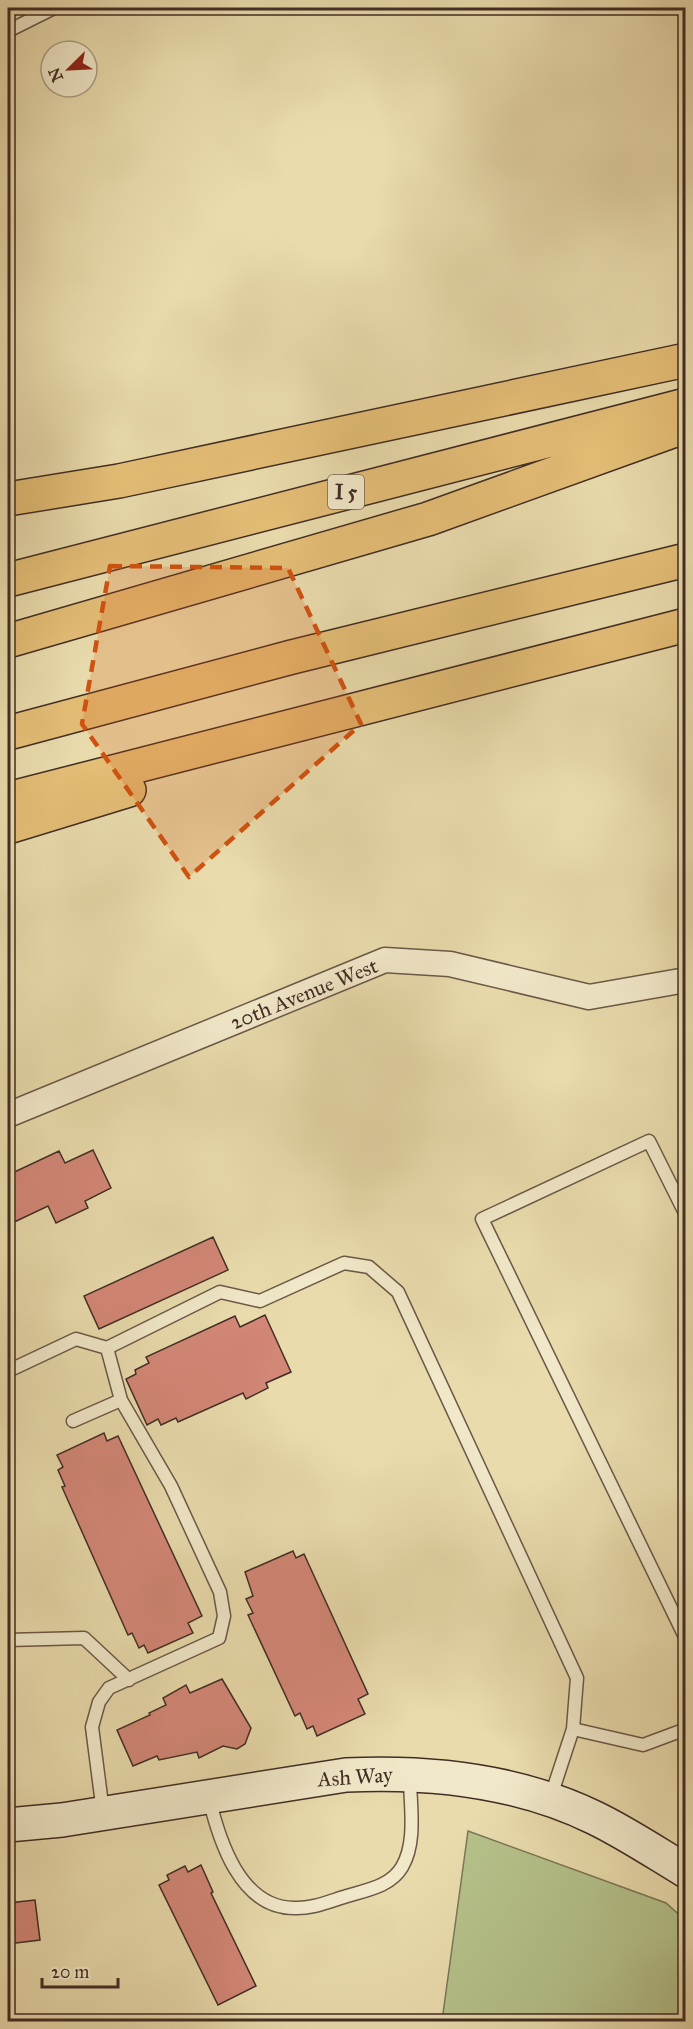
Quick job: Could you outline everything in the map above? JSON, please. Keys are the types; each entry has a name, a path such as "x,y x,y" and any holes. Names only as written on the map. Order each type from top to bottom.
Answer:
{"highway":[{"path":"8,499 119,481 686,360"},
{"name":"I 5","path":"8,580 686,405"},
{"path":"8,641 428,519 686,426"},
{"path":"8,733 292,657 686,560"},
{"path":"8,799 686,625"},
{"path":"8,711 292,657"},
{"path":"8,828 513,670"}],"street":[{"name":"20th Avenue West","path":"8,1116 385,960 450,964 589,997 686,980"},
{"name":"Ash Way","path":"8,1825 104,1814 346,1774 444,1776 508,1787 594,1818 686,1871"}],"lane":[{"path":"8,31 54,8"},
{"path":"686,1215 650,1141 482,1219 686,1639"},
{"path":"8,1371 76,1339 107,1348 220,1292 260,1301 344,1263 369,1267 398,1292 577,1678 573,1729 549,1801"},
{"path":"104,1814 92,1727 99,1702 109,1688 219,1638 224,1616 220,1592 171,1486 121,1400 107,1348"},
{"path":"73,1421 121,1400"},
{"path":"8,1640 84,1638 129,1680"},
{"path":"573,1729 643,1745 686,1729"},
{"path":"208,1797 219,1840 237,1874 252,1889 275,1906 295,1908 374,1888 393,1878 403,1866 410,1844 410,1774"}],"highlighted area":[{"path":"110,566 288,568 361,724 189,877 82,724"}],"green space":[{"path":"468,1831 666,1903 685,1920 685,2021 442,2021"}],"building":[{"path":"93,1150 111,1188 85,1201 88,1208 56,1223 48,1206 8,1225 8,1175 59,1151 65,1163"},
{"path":"213,1237 228,1270 99,1329 84,1296"},
{"path":"265,1315 291,1372 266,1383 268,1388 246,1399 243,1393 178,1422 176,1418 161,1425 158,1419 147,1425 126,1379 136,1374 135,1370 149,1363 146,1357 235,1316 240,1327"},
{"path":"104,1433 107,1441 118,1436 202,1616 188,1623 193,1633 148,1653 144,1645 139,1648 132,1633 128,1635 62,1487 65,1486 58,1470 63,1467 57,1455"},
{"path":"293,1551 296,1558 304,1554 368,1694 358,1699 365,1714 317,1736 313,1726 307,1729 300,1713 295,1716 248,1615 253,1613 246,1599 253,1596 245,1572"},
{"path":"222,1679 251,1728 245,1744 237,1749 223,1746 199,1758 197,1752 159,1760 157,1756 133,1766 117,1730 166,1705 163,1698 186,1685 190,1693"},
{"path":"201,1865 213,1892 211,1893 256,1986 218,2005 159,1885 169,1880 167,1875 185,1866 188,1872"},
{"path":"35,1900 40,1940 8,1944 8,1903"}]}
